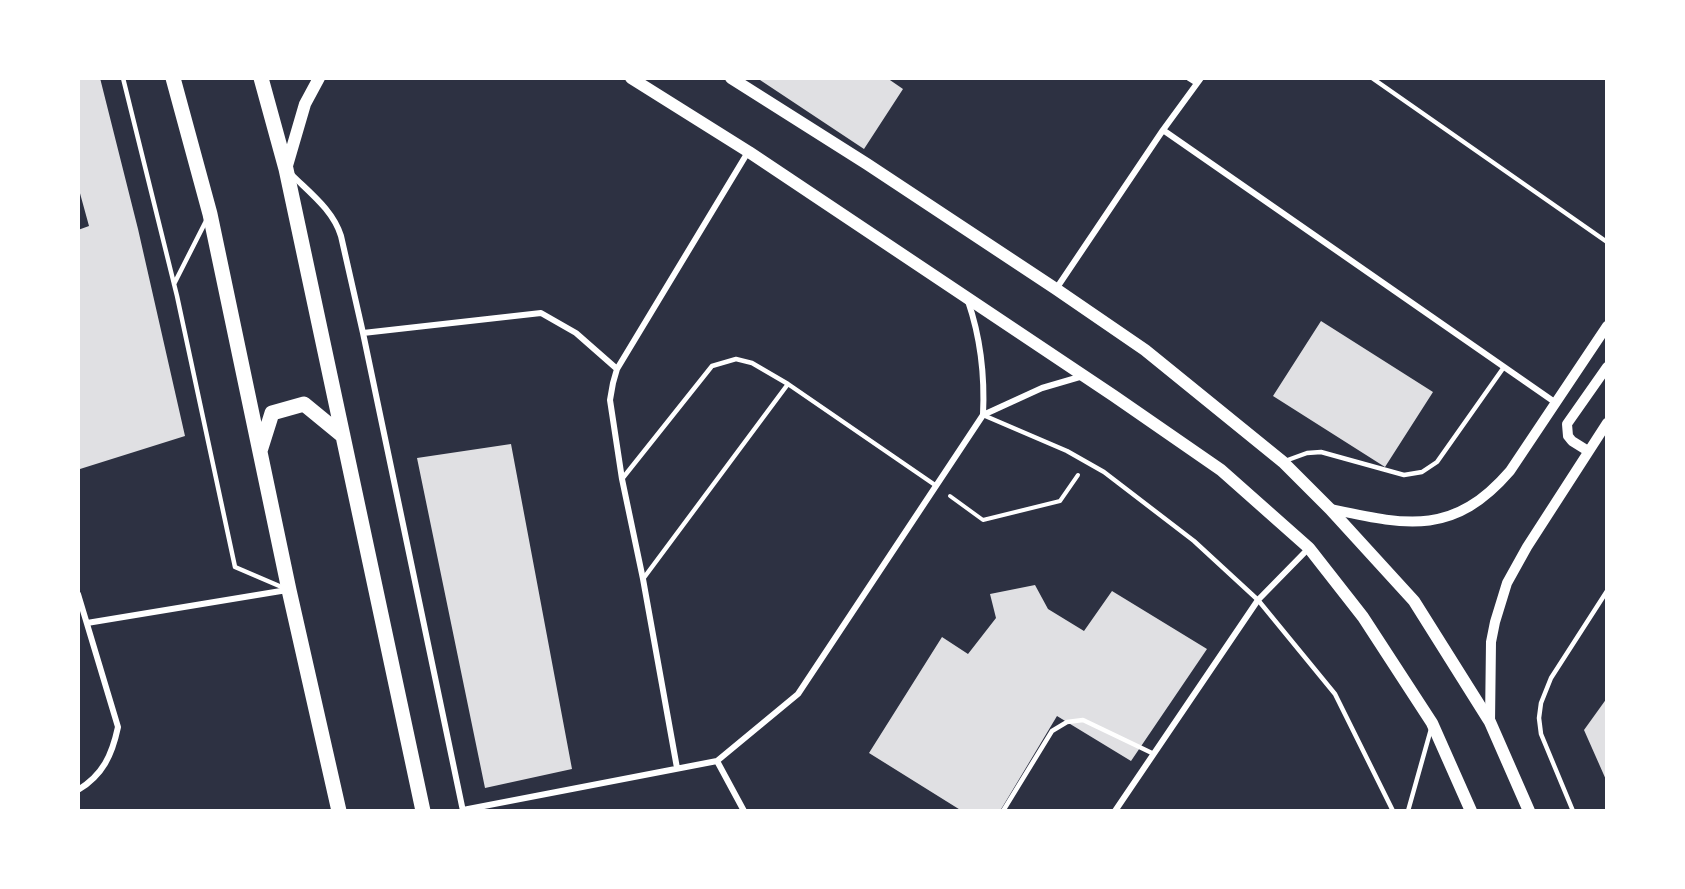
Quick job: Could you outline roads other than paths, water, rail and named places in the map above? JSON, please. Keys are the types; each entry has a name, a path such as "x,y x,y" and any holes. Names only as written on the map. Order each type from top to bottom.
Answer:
{"main road":[{"path":"172,78 210,214 289,590 339,811"},
{"path":"261,78 286,169 423,811"},
{"path":"286,169 305,104 319,78"},
{"path":"631,78 749,152 1221,470 1309,548 1363,616 1432,723 1471,811"},
{"path":"731,78 867,164 1144,350 1283,462 1330,509 1414,601 1490,722 1529,811"},
{"path":"260,451 272,413 304,404 343,436"}],"street":[{"path":"1056,289 1199,80 1189,78"},
{"path":"1164,130 1556,403"},
{"path":"677,768 643,579 622,479 610,400 617,369 749,152"},
{"path":"286,169 326,208 338,226 363,333 463,810 717,761 798,694 983,415 1042,388 1083,376"},
{"path":"967,299 974,318 982,356 983,415"},
{"path":"363,333 541,313 576,333 617,369"},
{"path":"1330,509 1407,523 1446,517 1482,499 1510,471 1607,326"},
{"path":"1588,451 1568,436 1568,424 1607,367"},
{"path":"1490,722 1491,642 1507,583 1527,547 1607,423"},
{"path":"1115,811 1258,600 1309,548"},
{"path":"87,623 289,590"},
{"path":"78,594 118,727 115,744 94,781 78,790"},
{"path":"717,761 744,811"}],"lane":[{"path":"123,78 174,284 235,567 289,590"},
{"path":"1372,78 1607,242"},
{"path":"174,284 210,214"},
{"path":"622,479 712,366 736,359 752,363 788,384 935,485"},
{"path":"1283,462 1307,453 1321,452 1404,475 1422,472 1437,462 1504,367"},
{"path":"643,579 788,384"},
{"path":"983,415 1087,462 1194,541 1258,600 1335,694 1393,811"},
{"path":"1573,811 1541,734 1539,718 1541,703 1551,678 1607,591"},
{"path":"1003,811 1052,731 1067,722 1083,720 1154,754"},
{"path":"1408,811 1432,723"}]}
